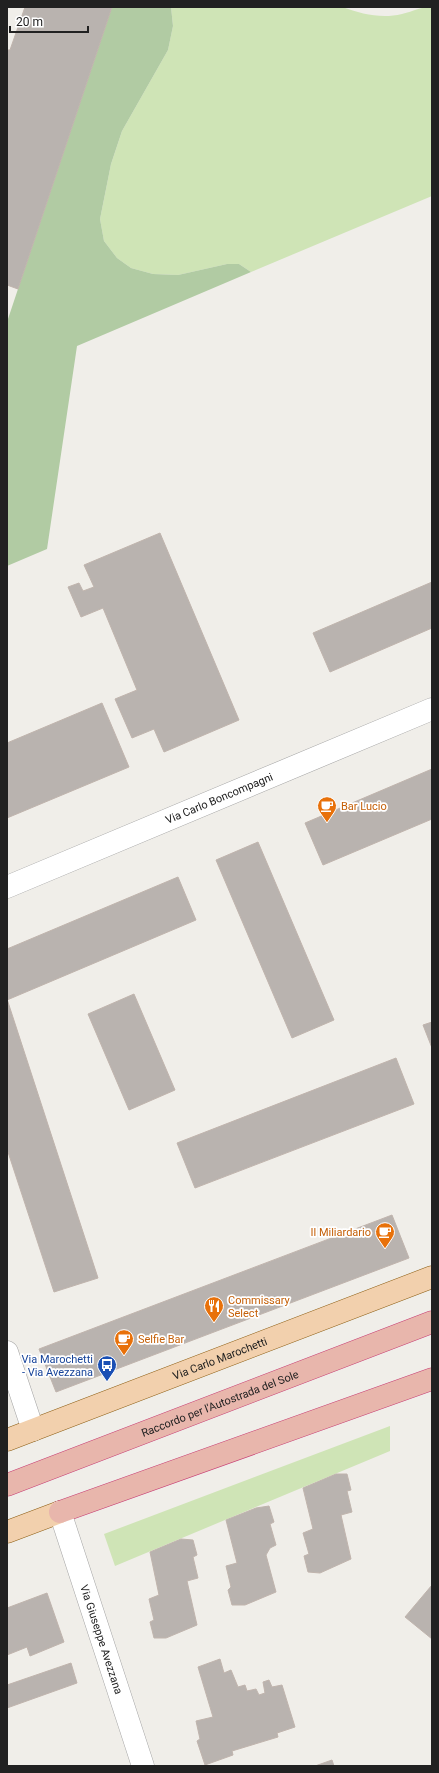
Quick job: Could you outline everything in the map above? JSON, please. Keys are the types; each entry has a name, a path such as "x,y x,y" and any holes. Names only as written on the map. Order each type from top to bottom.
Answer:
{"highway":[{"name":"Raccordo per l'Autostrada del Sole","path":"7,1485 432,1322"},
{"path":"60,1512 432,1379"}],"main road":[{"name":"Via Carlo Marochetti","path":"7,1440 432,1277"},
{"path":"7,1532 60,1512"}],"street":[{"name":"Via Carlo Boncompagni","path":"7,887 432,709"},
{"path":"7,1352 33,1430"},
{"name":"Via Giuseppe Avezzana","path":"60,1512 142,1766"}],"green space":[{"path":"112,7 171,7 173,26 168,50 122,131 111,164 100,219 104,241 117,258 131,268 153,274 178,275 227,264 239,264 251,272 77,346 47,549 7,566 7,322"},
{"path":"171,7 342,7 364,14 387,16 432,7 432,196 251,272 239,264 227,264 178,275 153,274 131,268 117,258 104,241 100,219 111,164 122,131 168,50 173,26"},
{"path":"390,1426 390,1451 115,1566 104,1534"}],"building":[{"path":"25,7 112,7 18,289 7,285 7,50 10,50"},
{"path":"160,533 239,720 164,752 154,729 132,738 115,699 137,690 103,608 81,617 68,587 79,583 83,591 94,587 84,565"},
{"path":"432,582 432,628 330,672 313,633"},
{"path":"102,703 129,767 7,818 7,743"},
{"path":"432,769 432,819 323,865 305,823"},
{"path":"258,842 334,1020 292,1038 216,860"},
{"path":"178,877 196,920 7,1000 7,949"},
{"path":"134,994 175,1090 129,1110 88,1014"},
{"path":"7,999 98,1278 54,1292 7,1149"},
{"path":"432,1022 432,1048 423,1025"},
{"path":"396,1058 414,1104 195,1188 177,1143"},
{"path":"392,1215 409,1258 56,1392 39,1349"},
{"path":"336,1474 347,1474 351,1490 347,1491 352,1512 341,1515 351,1559 320,1573 308,1572 304,1556 309,1554 303,1533 313,1529 303,1488"},
{"path":"269,1506 274,1522 270,1524 276,1545 270,1548 266,1555 276,1592 245,1605 232,1605 228,1590 231,1587 226,1566 237,1563 226,1520 256,1508"},
{"path":"181,1539 193,1540 197,1555 193,1557 198,1578 187,1581 197,1625 166,1638 154,1638 150,1622 154,1620 149,1599 159,1595 150,1552"},
{"path":"432,1585 432,1639 405,1617"},
{"path":"47,1593 64,1642 30,1656 27,1647 7,1655 7,1608"},
{"path":"220,1659 224,1673 231,1670 238,1687 245,1685 247,1691 256,1689 259,1695 265,1693 263,1682 269,1680 272,1687 282,1685 295,1727 277,1733 278,1737 232,1751 233,1755 205,1765 197,1741 200,1739 196,1721 213,1717 198,1667"},
{"path":"71,1663 77,1683 7,1708 7,1685"},
{"path":"332,1760 334,1766 315,1766"}],"place":[{"name":"Bar Lucio","path":"327,823"},
{"name":"Il Miliardario","path":"385,1249"},
{"name":"Commissary Select","path":"214,1323"},
{"name":"Selfie Bar","path":"124,1356"},
{"name":"Via Marochetti - Via Avezzana","path":"107,1382"}]}
